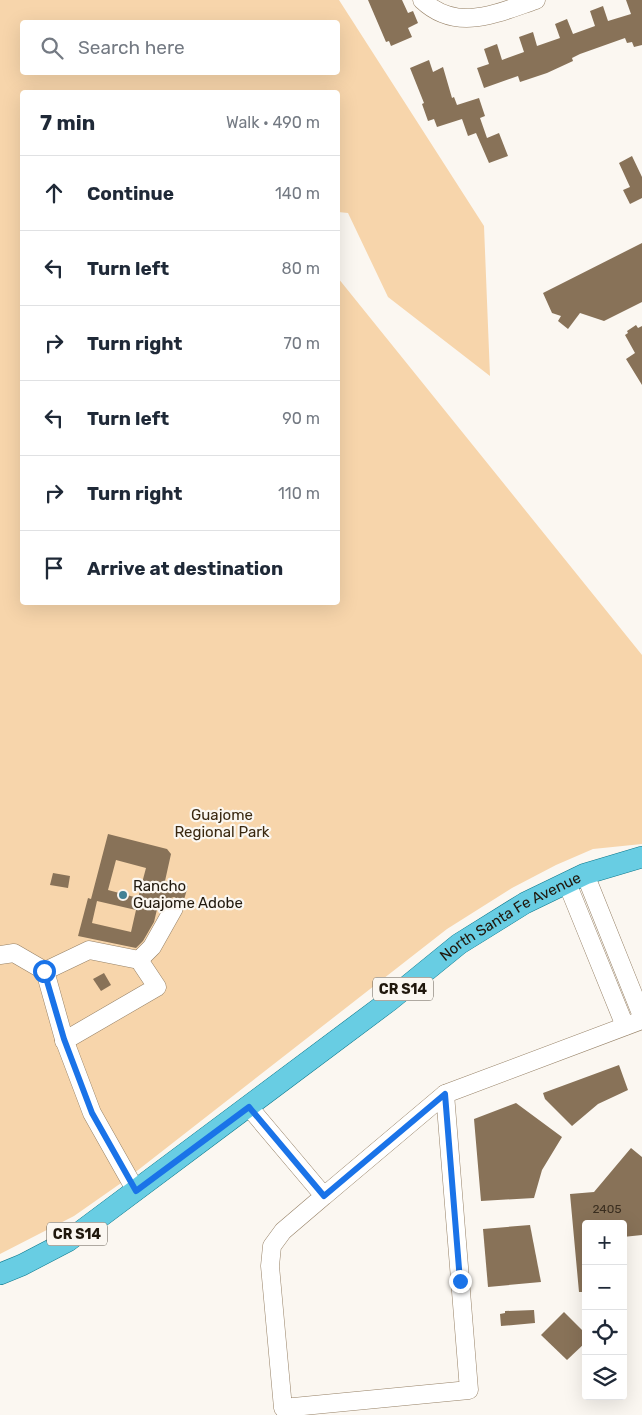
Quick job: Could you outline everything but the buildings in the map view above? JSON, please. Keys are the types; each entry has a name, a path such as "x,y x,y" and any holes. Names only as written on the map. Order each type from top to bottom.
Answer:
{"main road":[{"name":"North Santa Fe Avenue","path":"0,1274 22,1265 68,1241 389,1001 459,944 525,903 576,879 642,857"}],"street":[{"path":"422,0 435,10 453,19 492,15 536,0"},
{"path":"576,879 642,1016"},
{"path":"576,879 625,1026"},
{"path":"139,960 152,947 174,908"},
{"path":"44,971 89,950 139,960 158,987 64,1041"},
{"path":"0,955 14,952 44,971 64,1041 92,1113 136,1191"},
{"path":"445,1094 468,1390 284,1408 270,1266 272,1246 283,1231 445,1094 642,1020"},
{"path":"249,1107 324,1196"}],"green space":[{"name":"Guajome Regional Park","path":"0,0 339,0 484,226 490,376 388,297 348,213 340,212 340,90 20,90 20,605 340,605 340,280 642,655 642,844 593,849 556,865 512,888 447,929 124,1181 74,1216 0,1254"}],"place":[{"name":"Rancho Guajome Adobe","path":"123,895"}],"route":[{"path":"44,971 64,1039 92,1113 136,1191 249,1107 324,1196 445,1094 460,1281"}]}
